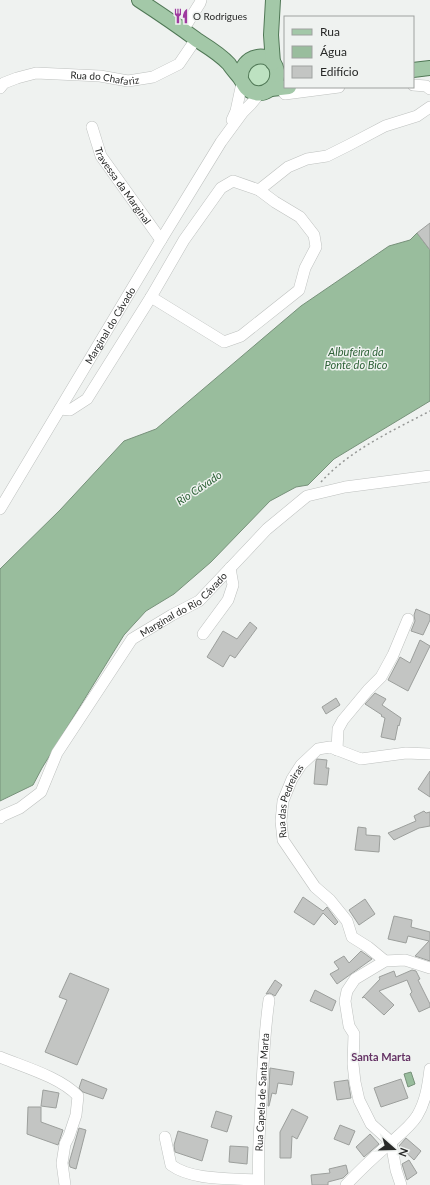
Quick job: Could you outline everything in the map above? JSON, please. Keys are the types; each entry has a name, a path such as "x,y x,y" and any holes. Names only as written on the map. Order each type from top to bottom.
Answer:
{"main road":[{"path":"139,0 184,30 228,63 249,91 275,90 278,68 270,35 273,0"},
{"path":"242,81 242,68 260,52 270,35"},
{"path":"212,50 242,60 265,58 278,68"},
{"path":"414,70 430,68"}],"street":[{"path":"184,30 201,0"},
{"name":"Rua do Chafariz","path":"0,88 4,83 36,73 100,76 128,81 153,77 179,64 196,39"},
{"path":"221,142 236,111 242,81"},
{"path":"414,85 426,86 430,89"},
{"path":"221,142 243,112 251,104 275,90 285,94 331,88"},
{"path":"259,190 288,167 307,159 327,156 385,126 417,116 430,107"},
{"name":"Travessa da Marginal","path":"92,127 100,156 161,240"},
{"name":"Marginal do Cávado","path":"0,509 221,142"},
{"path":"60,409 70,410 87,399 151,297 184,240 221,188 233,181 259,190 274,202 300,217 314,235 316,247 305,268 299,290 241,336 224,342 151,297"},
{"name":"Marginal do Rio Cávado","path":"0,818 20,808 41,792 57,753 132,639 199,601 267,529 307,496 345,487 430,476"},
{"path":"203,634 228,600 233,585 230,568"},
{"path":"337,750 338,729 343,720 381,677 394,656 408,619"},
{"name":"Rua das Pedreiras","path":"385,961 368,947 352,937 347,921 330,900 315,887 284,840 281,821 283,801 292,779 301,765 318,749 330,747 362,759 406,753 430,754"},
{"path":"401,1185 396,1170 391,1142 371,1124 359,1100 354,1082 354,1034 349,1026 345,1001 347,991 355,978 385,961 405,960 430,968"},
{"name":"Rua Capela de Santa Marta","path":"259,1183 258,1163 262,1083 269,1000"},
{"path":"0,1057 48,1077 71,1089 78,1096 76,1115 65,1144 62,1163 65,1185"},
{"path":"346,1185 360,1170 405,1130 416,1117 423,1103 428,1087 430,1069"},
{"path":"165,1136 171,1165 179,1171 194,1176 259,1183"}],"path":[{"path":"307,496 330,471 372,442 430,411"}],"shaded area":[{"path":"264,63 271,70 270,83 254,88 246,74 251,65"}],"water":[{"name":"Albufeira da Ponte do Bico","path":"417,233 430,250 430,401 334,459 308,485 296,487 270,501 211,562 174,594 146,611 124,635 33,785 0,801 0,569 60,510 124,441 156,429 301,306 389,246 410,240"},
{"path":"411,1072 415,1084 408,1087 404,1074"}],"building":[{"path":"430,223 430,250 417,233"},
{"path":"416,609 430,615 430,620 423,635 411,631 415,621 414,615"},
{"path":"250,622 257,628 235,658 230,655 223,667 207,657 223,631 237,639"},
{"path":"420,640 430,646 408,691 388,680 400,657 410,663"},
{"path":"375,693 386,699 382,705 401,718 395,740 381,737 385,718 365,704"},
{"path":"336,698 340,705 326,714 322,707"},
{"path":"317,759 327,760 326,768 329,768 327,785 314,784"},
{"path":"430,771 430,797 418,789"},
{"path":"424,811 426,813 430,812 430,826 419,828 394,840 388,833 416,821 414,816"},
{"path":"358,827 366,828 366,835 380,836 379,852 355,850"},
{"path":"303,897 323,911 327,907 338,922 335,925 323,913 314,925 294,912"},
{"path":"365,899 375,914 359,925 349,910"},
{"path":"394,916 412,920 411,927 430,932 430,961 415,956 429,941 408,936 406,943 388,939"},
{"path":"361,951 372,959 337,984 330,974 339,969 334,962 344,956 349,963"},
{"path":"412,970 416,971 420,979 418,980 430,1004 430,1007 419,1012 410,994 412,992 407,980 379,991 394,1005 384,1015 364,997 362,998 380,979 379,977 394,971 396,977"},
{"path":"70,973 109,989 77,1065 45,1052 67,1000 59,997"},
{"path":"275,980 282,985 275,996 270,993 266,994"},
{"path":"315,990 336,1001 332,1011 310,1001"},
{"path":"270,1068 294,1072 292,1085 278,1083 276,1094 272,1093 268,1106"},
{"path":"82,1079 107,1089 103,1099 83,1092 79,1088"},
{"path":"401,1079 408,1098 381,1107 374,1088"},
{"path":"348,1080 351,1098 337,1100 334,1082"},
{"path":"43,1090 59,1093 56,1108 41,1106"},
{"path":"28,1107 41,1107 41,1122 63,1130 58,1145 27,1134"},
{"path":"292,1109 308,1117 297,1139 292,1136 291,1158 280,1158 280,1132"},
{"path":"216,1111 232,1116 227,1132 211,1127"},
{"path":"340,1125 355,1131 349,1145 334,1139"},
{"path":"79,1128 86,1130 76,1169 70,1167 69,1163"},
{"path":"178,1131 208,1140 202,1161 175,1152 174,1145"},
{"path":"370,1134 379,1144 364,1157 356,1147"},
{"path":"406,1138 421,1151 414,1160 399,1146"},
{"path":"230,1146 248,1147 247,1164 229,1162"},
{"path":"409,1160 417,1173 407,1180 402,1164"},
{"path":"346,1165 348,1173 343,1178 328,1182 328,1185 312,1185 311,1175 330,1173 329,1169"}],"place":[{"name":"O Rodrigues","path":"181,16"}],"district":[{"name":"Santa Marta","path":"381,1057"}],"water label":[{"name":"Rio Cávado","path":"199,488"}]}
